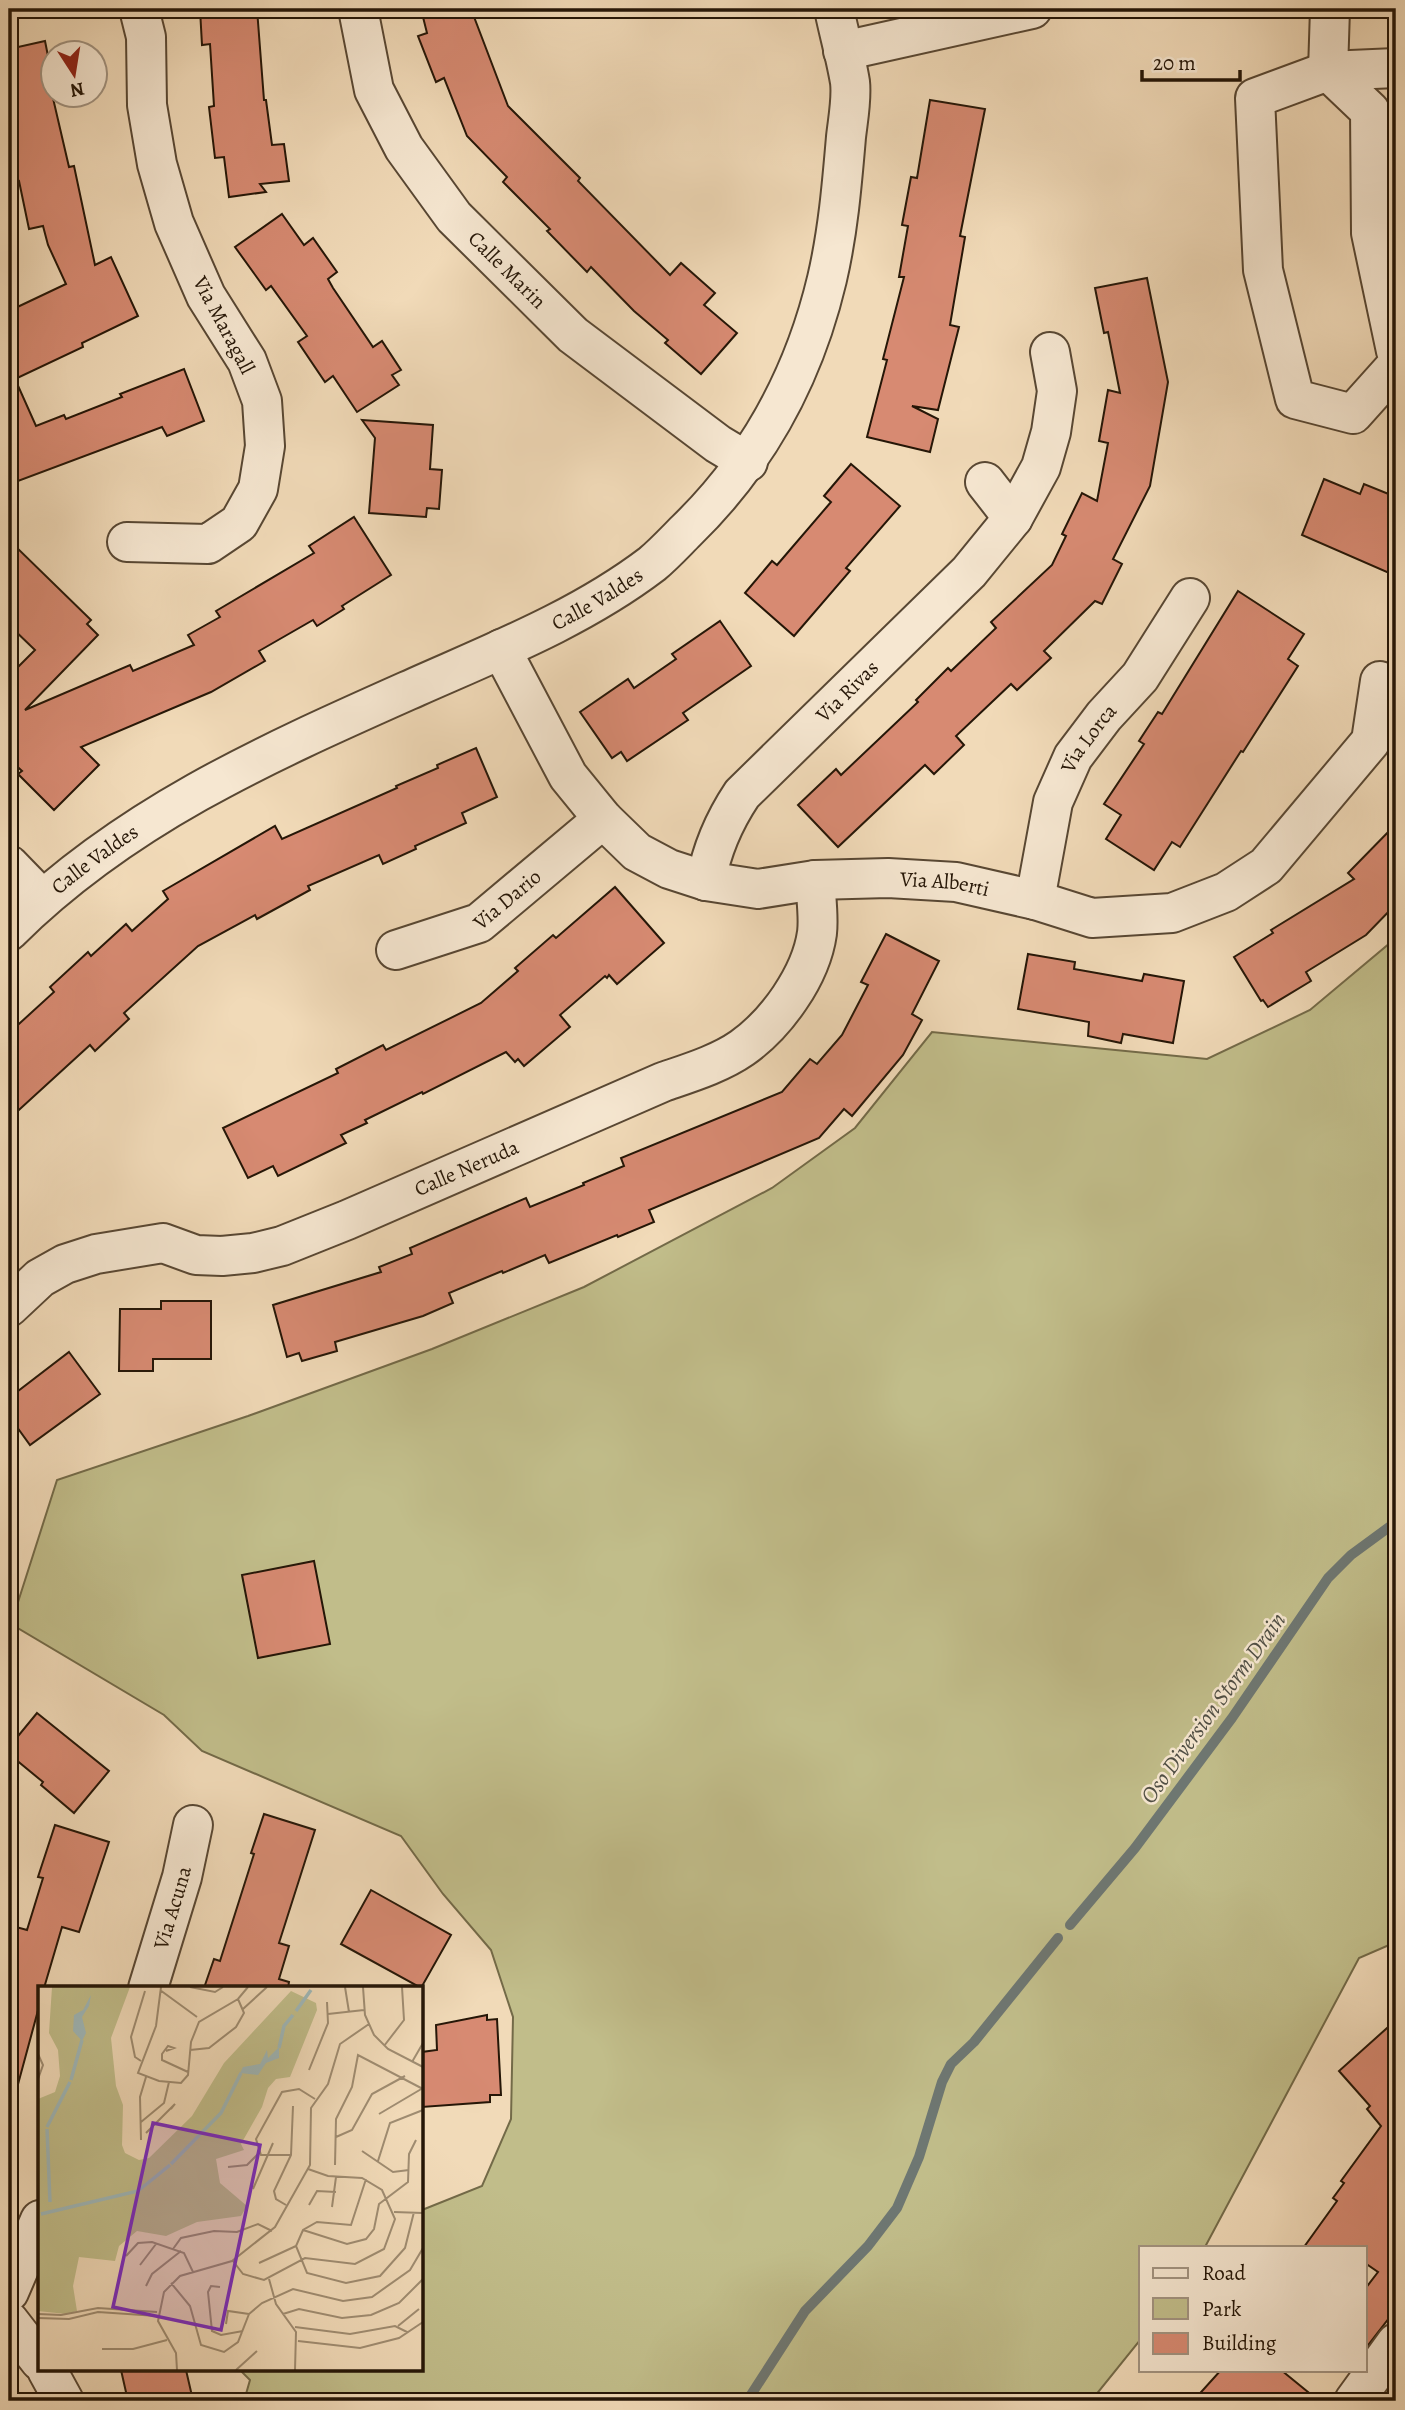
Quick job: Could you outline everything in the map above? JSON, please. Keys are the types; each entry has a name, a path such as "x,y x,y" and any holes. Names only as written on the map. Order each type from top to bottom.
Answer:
{"street":[{"name":"Via Maragall","path":"127,542 208,544 239,523 258,489 265,446 262,401 247,361 206,296 174,223 157,164 146,105 146,37 139,9"},
{"name":"Calle Marin","path":"358,9 374,90 404,148 454,217 573,335 718,444 748,462"},
{"name":"Calle Valdes","path":"9,931 41,899 115,842 209,784 587,607 654,562 705,512 748,462 789,392 818,320 834,249 850,85 834,9"},
{"path":"843,51 1032,9"},
{"path":"1330,9 1328,71 1370,111 1396,351"},
{"path":"1396,68 1328,71 1255,98 1263,270 1295,399 1353,414 1396,366"},
{"name":"Via Rivas","path":"706,881 710,860 725,820 743,794 970,572 1013,518 1041,467 1051,432 1058,391 1050,352"},
{"path":"985,482 1013,518"},
{"name":"Via Lorca","path":"1035,900 1053,802 1073,757 1104,716 1140,677 1190,598"},
{"name":"Via Alberti","path":"502,649 568,776 603,819 637,852 669,869 728,886 758,888 815,880 888,878 956,882 1035,900 1092,918 1172,913 1226,892 1266,866 1371,741 1380,681"},
{"name":"Via Dario","path":"396,950 479,923 603,819"},
{"path":"9,865 41,899"},
{"name":"Calle Neruda","path":"9,1307 40,1278 65,1264 96,1254 163,1243 196,1255 222,1256 253,1253 282,1246 347,1220 520,1142 705,1067 741,1048 778,1016 804,974 817,933 815,880"},
{"name":"Via Acuna","path":"149,1986 182,1877 193,1825"},
{"path":"9,2292 38,2225"},
{"path":"9,2321 38,2358"},
{"path":"1354,2401 1395,2349"},
{"path":"48,2372 64,2401"}],"green space":[{"path":"1396,938 1396,1942 1359,1958 1206,2246 1139,2246 1139,2341 1091,2401 244,2401 250,2380 242,2372 424,2372 424,2209 482,2186 511,2119 513,2017 491,1950 443,1894 401,1836 202,1751 164,1715 11,1624 57,1480 248,1416 432,1349 584,1287 772,1188 855,1128 932,1032 1207,1059 1310,1010"}],"building":[{"path":"200,9 257,9 264,100 272,145 284,144 289,181 260,184 266,192 229,197 224,157 215,158 209,107 214,106 210,44 202,45"},
{"path":"421,9 471,9 508,106 580,178 578,181 670,275 681,263 715,293 704,305 737,333 701,374 665,343 668,340 634,311 591,267 587,272 547,231 550,229 503,182 507,177 467,136 444,78 436,82 418,36 427,33"},
{"path":"38,43 38,108 55,108 69,167 74,166 95,265 111,257 138,316 82,343 83,347 15,379 36,426 64,415 66,419 184,369 204,421 167,436 162,427 18,481 9,457 9,311 66,284 48,245 43,226 29,229 19,181 14,182 9,158 9,49"},
{"path":"930,100 985,109 960,236 965,237 950,325 959,327 938,410 912,406 938,419 930,452 867,437 887,360 883,359 904,277 899,277 908,226 902,225 911,177 917,178"},
{"path":"282,214 304,245 313,238 337,272 328,279 333,288 373,347 382,341 401,370 392,375 399,385 357,412 333,376 325,382 298,342 307,336 271,286 266,290 235,247"},
{"path":"1147,278 1168,382 1150,486 1113,559 1122,564 1102,604 1095,601 1044,651 1051,658 1017,690 1011,684 956,736 964,745 934,774 925,765 838,847 798,805 836,769 841,775 918,702 916,700 948,668 951,671 996,628 991,622 1052,565 1066,536 1062,534 1082,493 1097,501 1108,443 1099,441 1108,390 1120,393 1108,332 1104,333 1095,288"},
{"path":"362,420 433,425 430,469 442,470 439,509 427,508 426,517 369,513 375,438"},
{"path":"851,464 900,506 846,568 850,571 794,636 745,593 772,561 777,565 831,502 824,496"},
{"path":"1324,479 1360,494 1364,484 1396,497 1396,576 1302,535"},
{"path":"354,517 391,575 342,606 344,609 317,626 313,620 259,651 265,661 211,692 81,747 99,765 54,810 18,774 22,771 9,759 9,676 35,650 9,625 9,540 91,620 87,624 98,635 25,710 130,665 133,671 194,645 188,635 220,617 216,611 314,553 309,546"},
{"path":"1238,591 1304,634 1288,659 1298,666 1180,847 1172,842 1154,870 1106,839 1121,815 1104,804 1144,744 1139,741 1158,712 1162,714"},
{"path":"720,621 751,666 683,713 688,720 627,761 621,752 612,758 580,712 628,679 634,688 676,659 672,654"},
{"path":"476,748 497,797 462,813 466,823 383,864 379,855 308,886 310,890 257,919 255,915 198,946 124,1013 129,1019 95,1051 90,1045 9,1119 9,1033 54,992 50,987 88,952 91,956 126,924 132,931 168,899 163,891 275,826 282,839 397,788 396,786 438,768 437,765"},
{"path":"1396,824 1396,904 1366,935 1306,972 1311,981 1268,1007 1261,1001 1234,957 1273,933 1271,930 1354,879 1348,873"},
{"path":"615,887 664,943 617,984 609,975 607,978 605,976 560,1015 570,1027 524,1066 518,1059 515,1062 506,1052 365,1120 367,1123 341,1135 346,1143 278,1176 273,1166 248,1178 223,1128 338,1073 336,1069 383,1045 386,1050 481,1003 518,971 515,968 553,935 556,938"},
{"path":"886,934 939,961 912,1014 922,1020 903,1055 852,1116 844,1109 819,1138 649,1210 654,1222 549,1263 545,1255 503,1273 502,1271 449,1293 453,1303 423,1316 335,1342 337,1351 302,1361 299,1353 287,1357 273,1305 381,1272 379,1267 412,1254 410,1248 526,1198 530,1207 584,1185 583,1183 624,1166 621,1158 782,1092 810,1059 817,1064 842,1035 868,985 861,982"},
{"path":"1028,954 1075,962 1074,969 1142,981 1144,974 1184,981 1173,1043 1123,1034 1121,1043 1088,1036 1089,1022 1018,1009"},
{"path":"161,1301 211,1301 211,1359 153,1359 153,1371 119,1371 120,1309 161,1309"},
{"path":"69,1352 100,1394 30,1445 9,1416 9,1398"},
{"path":"314,1561 330,1644 258,1658 242,1575"},
{"path":"37,1713 109,1771 74,1813 41,1785 43,1782 9,1754 9,1747"},
{"path":"264,1814 315,1830 279,1943 289,1946 279,1979 289,1982 288,1986 205,1986 214,1959 220,1961 254,1854 251,1853"},
{"path":"55,1825 109,1842 79,1932 62,1927 45,1986 38,1986 38,2010 17,2088 9,2087 9,1925 27,1930 43,1878 38,1877"},
{"path":"371,1890 451,1935 422,1986 417,1986 341,1944"},
{"path":"487,2015 487,2020 497,2019 501,2095 490,2095 490,2102 424,2107 424,2052 437,2050 436,2025"},
{"path":"1396,2020 1396,2309 1366,2348 1366,2288 1378,2272 1366,2264 1366,2246 1305,2246 1337,2201 1333,2198 1344,2183 1341,2181 1381,2126 1367,2109 1370,2106 1339,2071"},
{"path":"121,2372 186,2372 192,2396 181,2398 182,2401 128,2401"},
{"path":"1219,2372 1283,2372 1319,2401 1193,2401"}],"waterway":[{"name":"Oso Diversion Storm Drain","path":"1070,1925 1135,1848 1232,1718 1328,1578 1351,1555 1396,1522"},
{"name":"Oso Diversion Storm Drain","path":"747,2401 805,2311 868,2246 897,2208 919,2157 942,2082 951,2064 974,2042 1058,1938"}]}
